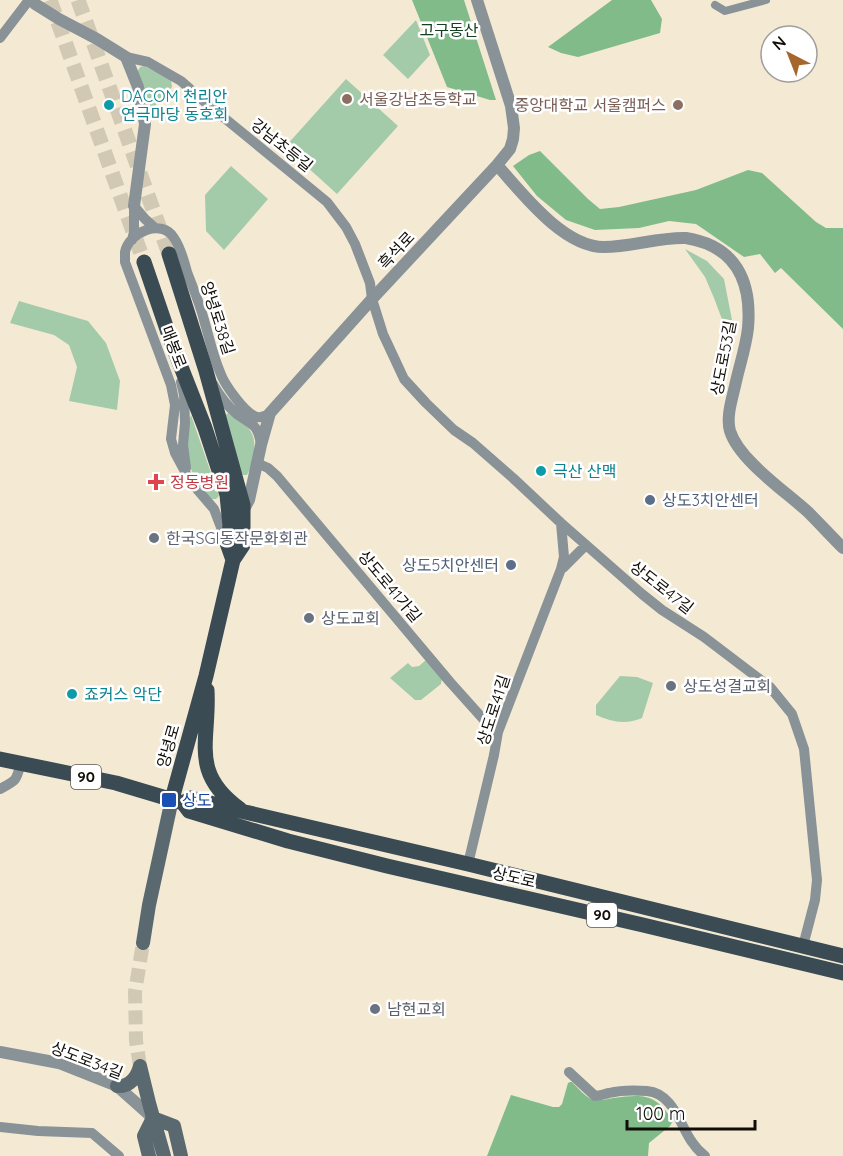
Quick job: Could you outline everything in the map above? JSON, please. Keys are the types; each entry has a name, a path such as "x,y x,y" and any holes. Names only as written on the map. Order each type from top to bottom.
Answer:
{"main road":[{"name":"양녕로","path":"143,943 149,905 177,801 233,560 243,545 243,505 206,371 169,254"},
{"path":"144,262 227,495 230,526 227,543 233,560"},
{"path":"206,676 208,709 204,751 207,767 219,790 245,813"},
{"name":"상도로","path":"0,759 116,783 177,801 189,811 387,866 843,973"},
{"name":"상도로","path":"177,801 191,798 245,813 468,864 843,956"},
{"path":"501,892 506,874"},
{"path":"117,1086 122,1087 132,1082 138,1076 140,1066 164,1156"},
{"path":"149,1156 144,1136 153,1118"},
{"path":"153,1118 174,1126 181,1156"}],"street":[{"path":"0,38 31,0 58,19 126,57 138,87 145,124 134,206"},
{"name":"흑석로","path":"243,511 249,500 261,445 257,419 372,299 510,149 514,128 511,106 477,0"},
{"path":"715,4 724,11 766,0"},
{"name":"강남초등길","path":"126,57 148,62 181,81 327,202 346,227 355,244 370,283 372,299"},
{"name":"상도로53길","path":"497,165 543,216 561,230 591,246 606,247 686,238 710,244 730,258 738,267 745,282 749,314 729,410 729,429 739,449 843,548"},
{"name":"양녕로38길","path":"134,206 144,219 174,237 204,318 220,374 237,400 257,419"},
{"name":"매봉로","path":"134,206 134,232 125,253 125,262 171,386 175,405 171,439 175,453 189,479 214,509 227,543"},
{"path":"132,240 142,232 156,228"},
{"name":"상도로47길","path":"372,299 383,334 404,379 426,403 454,430 513,478 561,523 662,610 704,637 770,687 792,714 804,749 817,880 815,900 802,946"},
{"path":"172,344 184,395 183,445 189,479"},
{"path":"206,371 224,400 237,414 257,419 261,445"},
{"name":"상도로41가길","path":"257,463 268,468 277,476 450,682 493,730 498,732"},
{"name":"상도로41길","path":"468,864 498,732 561,569 564,557 561,523"},
{"name":"상도로41길","path":"561,569 586,545"},
{"path":"0,789 14,782 21,763"},
{"name":"상도로34길","path":"0,1052 59,1063 117,1086 153,1118"},
{"path":"569,1072 595,1096 631,1091 650,1091 660,1095 672,1107 691,1141 705,1156"},
{"path":"0,1127 92,1133 119,1156"}],"green space":[{"name":"고구동산","path":"412,0 464,0 496,100 447,87"},
{"path":"612,0 651,0 662,19 660,33 578,57 548,47"},
{"path":"416,20 430,55 408,79 383,55"},
{"path":"144,66 171,79 172,87 151,109 148,107 137,72 140,67"},
{"path":"346,79 398,126 337,194 285,147"},
{"path":"540,151 600,209 696,190 748,170 762,173 816,222 826,228 843,228 843,329 781,268 775,273 760,254 744,257 696,224 669,221 639,228 595,230 566,220 537,196 513,166 529,155"},
{"path":"231,166 268,199 224,250 206,231 205,195"},
{"path":"685,249 707,261 724,279 732,320 723,322 705,277"},
{"path":"19,301 88,321 106,343 120,381 117,410 69,401 77,367 69,345 54,335 10,323"},
{"path":"228,413 247,426 253,437 254,454 247,475 241,473 225,415"},
{"path":"191,415 219,496 216,499 212,499 200,485 191,469 186,437"},
{"path":"426,660 442,678 441,684 421,700 415,700 390,678 408,663 412,667 419,666"},
{"path":"620,676 637,677 653,683 642,718 619,722 596,715 596,705"},
{"path":"570,1082 594,1100 641,1096 654,1100 661,1105 673,1121 649,1143 648,1156 487,1156 511,1095 559,1107"}],"tunnel":[{"path":"50,0 144,262"},
{"path":"78,0 169,254"},
{"path":"140,1066 136,1041 135,992 143,943"}],"place":[{"name":"서울강남초등학교","path":"347,99"},
{"name":"DACOM 천리안 연극마당 동호회","path":"109,105"},
{"name":"중앙대학교 서울캠퍼스","path":"678,105"},
{"name":"극산 산맥","path":"541,471"},
{"name":"정동병원","path":"156,482"},
{"name":"상도3치안센터","path":"650,500"},
{"name":"한국SGI동작문화회관","path":"154,538"},
{"name":"상도5치안센터","path":"511,565"},
{"name":"상도교회","path":"309,618"},
{"name":"상도성결교회","path":"671,686"},
{"name":"죠커스 악단","path":"72,694"},
{"name":"상도","path":"169,800"},
{"name":"남현교회","path":"375,1009"}]}
